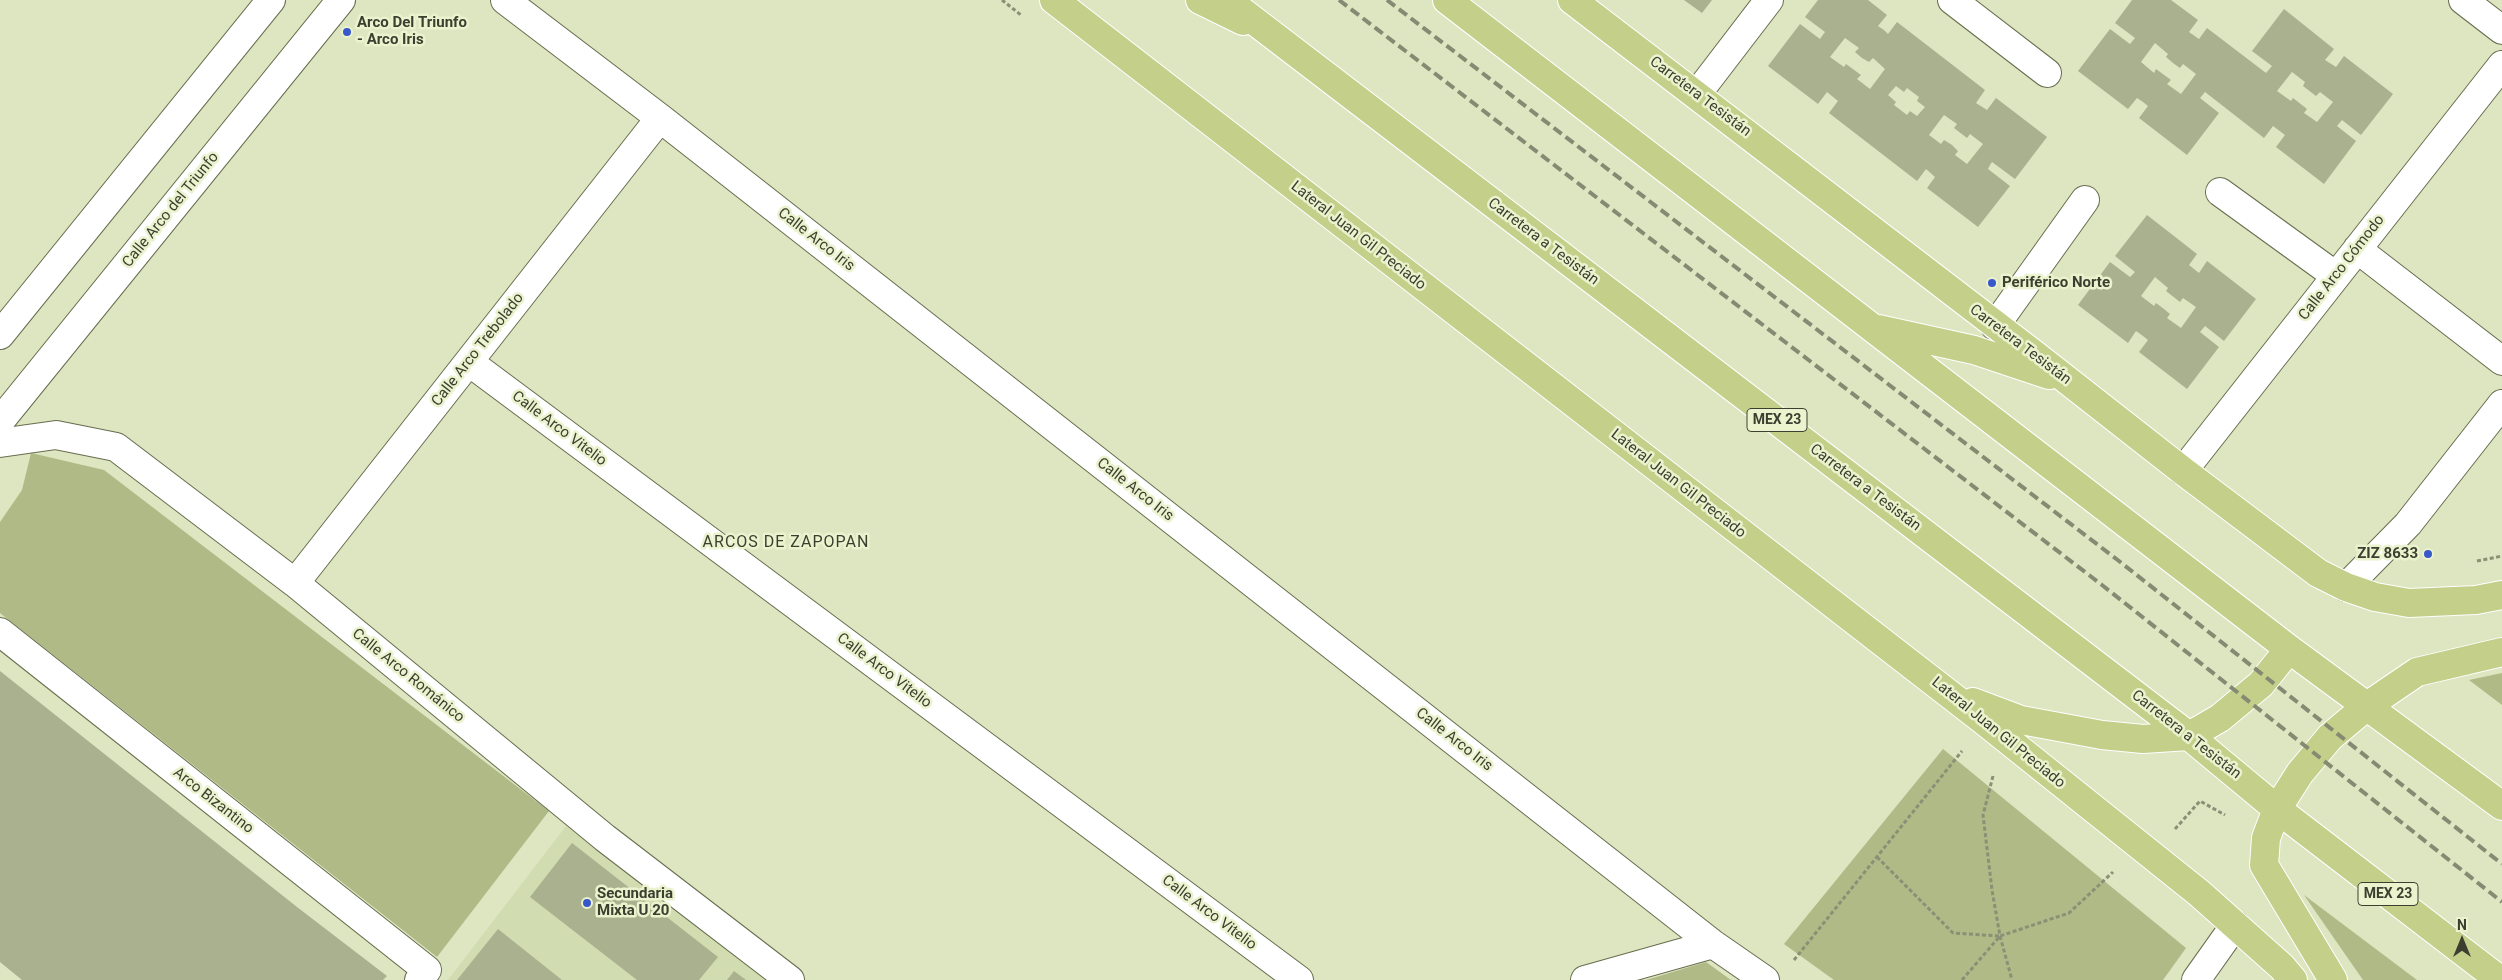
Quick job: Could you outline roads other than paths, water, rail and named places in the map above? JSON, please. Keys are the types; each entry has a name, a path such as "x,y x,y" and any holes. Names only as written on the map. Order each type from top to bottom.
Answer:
{"main road":[{"name":"Lateral Juan Gil Preciado","path":"1054,0 1912,665 2198,893 2282,967 2293,980"},
{"path":"1200,0 1274,35"},
{"name":"Carretera a Tesistán","path":"1228,0 2189,736 2277,809 2500,980"},
{"path":"1447,0 2289,649 2502,806"},
{"path":"1480,0 1549,78"},
{"name":"Carretera Tesistán","path":"1572,0 1697,94 2182,471 2311,568 2346,587 2389,601 2408,603 2476,600 2502,594"},
{"path":"1871,327 1974,350 2069,382"},
{"path":"1912,665 1948,690 1983,708 2021,720 2102,736 2143,739 2189,736 2220,718 2261,684 2289,649"},
{"path":"2333,980 2264,865 2266,838 2277,809 2300,773 2330,737 2367,706 2418,672 2502,652"}],"street":[{"path":"0,335 270,0"},
{"name":"Calle Arco del Triunfo","path":"0,425 341,0"},
{"name":"Calle Arco Iris","path":"505,0 660,118 1713,944 1765,980"},
{"path":"1697,94 1769,0"},
{"path":"1952,0 2048,73"},
{"path":"2463,0 2502,30"},
{"name":"Calle Arco Cómodo","path":"2182,471 2502,64"},
{"name":"Calle Arco Trebolado","path":"295,583 660,118"},
{"path":"2220,192 2336,276"},
{"path":"1995,326 2085,200"},
{"path":"2357,249 2502,361"},
{"name":"Calle Arco Vitelio","path":"469,362 1299,980"},
{"path":"2346,587 2408,524 2502,404"},
{"name":"Calle Arco Románico","path":"0,425 116,447 295,583 605,838 790,980"},
{"name":"Arco Bizantino","path":"0,632 423,975"},
{"path":"2196,980 2235,925"},
{"path":"1586,980 1713,944"}],"railway":[{"path":"1339,0 2102,585 2502,902"},
{"path":"1387,0 2119,561 2502,864"}],"place":[{"name":"Arco Del Triunfo - Arco Iris","path":"347,32"},
{"name":"Periférico Norte","path":"1992,283"},
{"name":"ZIZ 8633","path":"2428,554"},
{"name":"Secundaria Mixta U 20","path":"587,903"}],"district":[{"name":"ARCOS DE ZAPOPAN","path":"786,543"}]}
